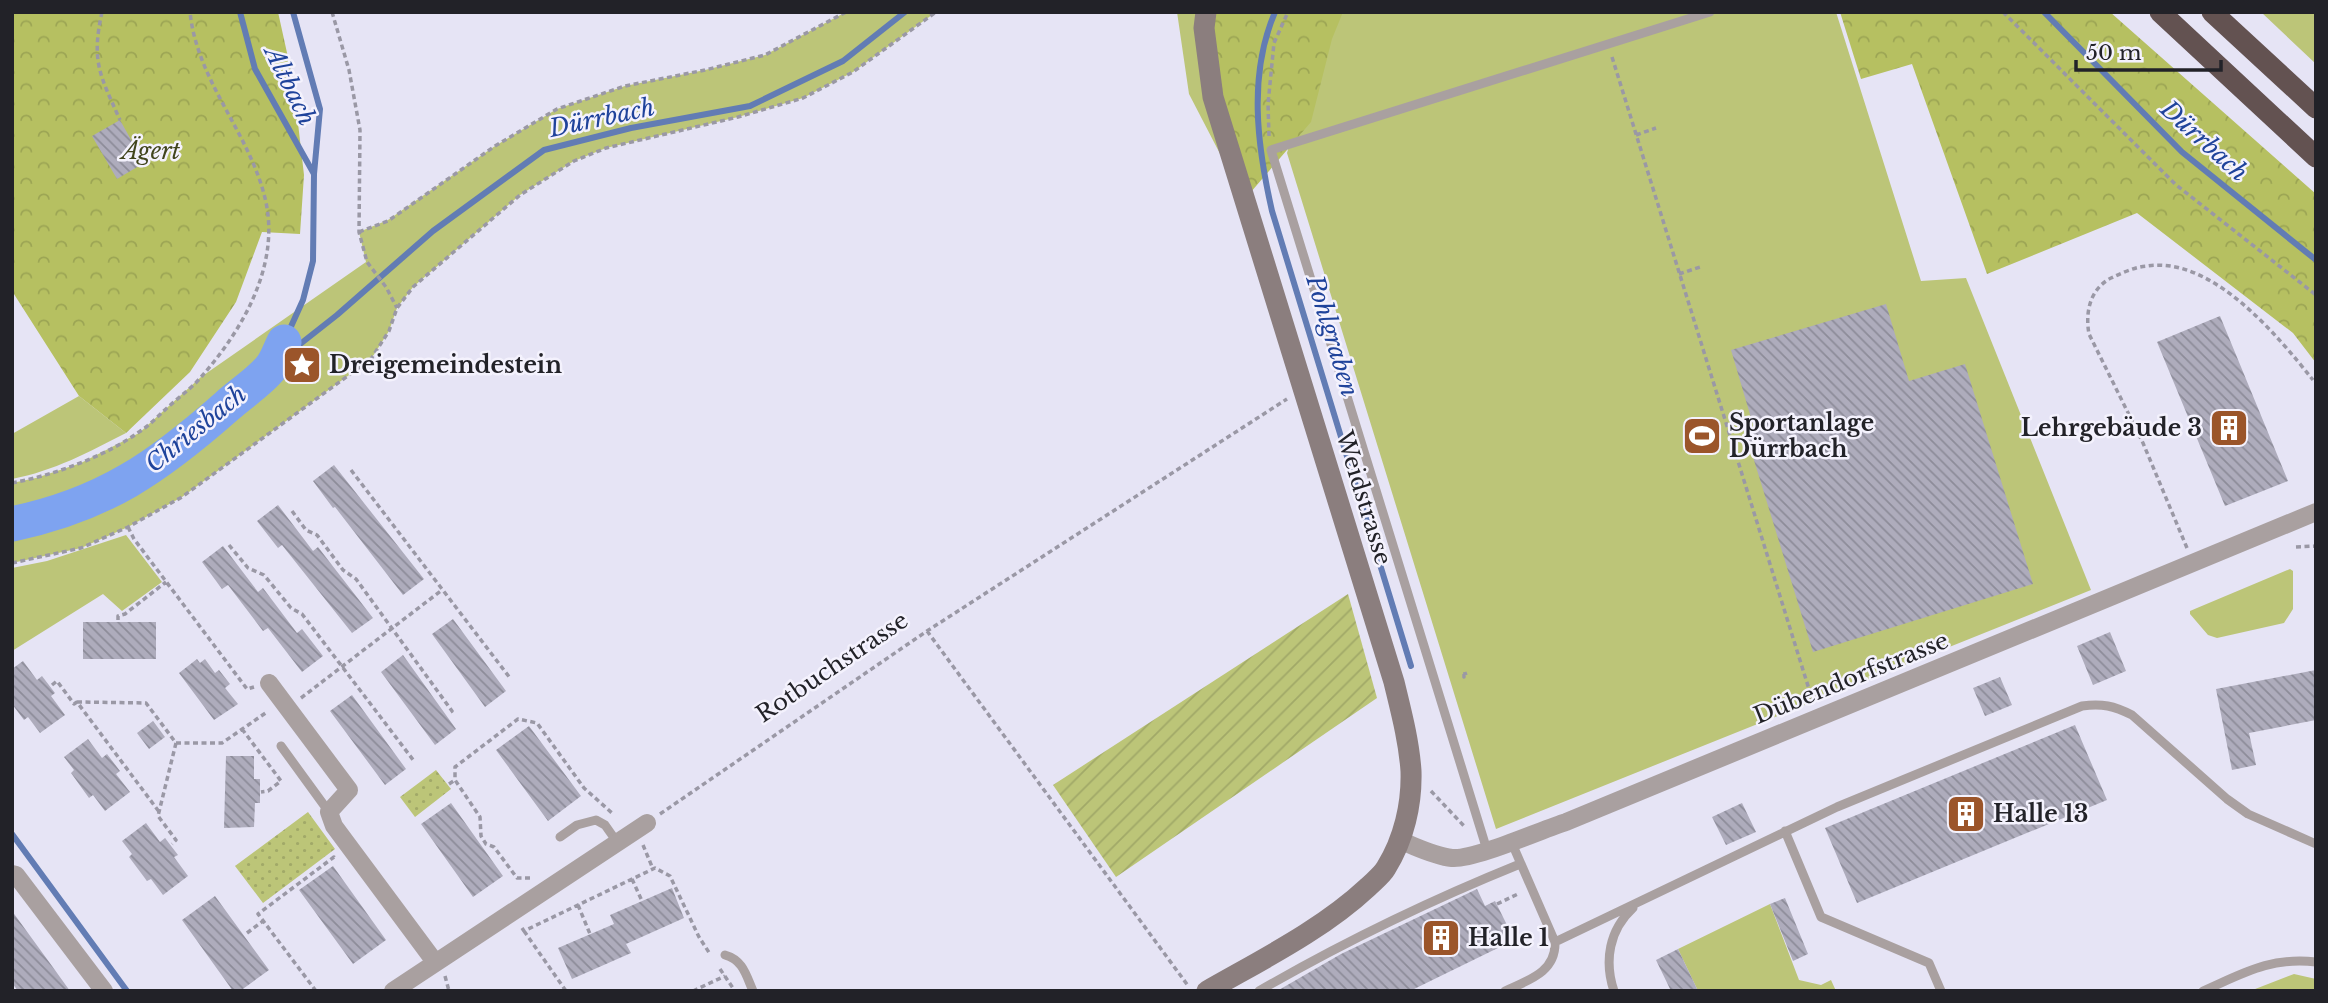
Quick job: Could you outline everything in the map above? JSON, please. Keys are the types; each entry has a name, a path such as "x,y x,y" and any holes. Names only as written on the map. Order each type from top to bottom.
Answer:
{"highway":[{"path":"2160,12 2316,157"},
{"path":"2212,12 2316,108"}],"main road":[{"name":"Weidstrasse","path":"1206,12 1204,29 1213,97 1394,682 1411,770 1411,794 1401,841 1385,870 1349,905 1275,952 1206,991"}],"street":[{"name":"Dübendorfstrasse","path":"1401,841 1439,856 1455,858 1487,850 1566,822 2316,512"},
{"path":"270,683 349,790 330,812 334,826 439,966"},
{"path":"393,991 474,943 511,912 632,832"},
{"path":"12,874 16,875 104,991"}],"lane":[{"path":"1487,850 1271,150 1710,12"},
{"path":"1555,942 1785,831 2070,710 2100,704 2116,707 2132,715 2227,799 2248,814 2316,844"},
{"path":"281,746 330,812"},
{"path":"560,837 577,825 596,820 632,832"},
{"path":"1785,831 1821,917 1929,963 1941,991"},
{"path":"1506,991 1547,969 1554,956 1555,942 1511,841"},
{"path":"1259,991 1299,968 1459,890 1520,864"},
{"path":"1614,991 1608,963 1613,937 1626,915 1651,895"},
{"path":"725,955 736,958 742,965 752,991"},
{"path":"2203,991 2269,962 2316,962"}],"path":[{"path":"102,12 96,40 97,64 120,120"},
{"path":"12,483 81,463 139,433 201,377 227,344 247,311 263,276 269,239 265,200 255,166 203,66 190,12"},
{"path":"332,12 349,70 360,130 359,232 367,262 386,287 397,308"},
{"path":"359,232 388,220 495,146 557,109 625,86 765,55 846,12"},
{"path":"12,563 81,548 128,527 181,497 371,359 389,331 397,308 413,287 520,195 574,161 606,148 738,117 803,98 853,72 936,12"},
{"path":"1271,150 1268,104 1271,66 1274,43 1288,12"},
{"path":"2003,12 2175,184 2316,295"},
{"path":"1608,45 1818,718"},
{"path":"1636,135 1656,128"},
{"path":"2193,563 2143,443 2089,334 2087,319 2095,291 2107,280 2147,265 2182,269 2218,285 2278,337 2313,380"},
{"path":"1679,274 1700,267"},
{"name":"Rotbuchstrasse","path":"632,832 927,631 1303,389"},
{"path":"351,472 510,678"},
{"path":"292,514 306,530 317,535 331,558 356,579 416,666 452,711 449,713"},
{"path":"128,527 134,540 247,689 270,683"},
{"path":"229,545 248,568 264,575 290,608 302,614 402,749 414,761"},
{"path":"2296,547 2316,546"},
{"path":"118,620 118,616 125,614 166,582"},
{"path":"176,743 222,743 343,666 443,590"},
{"path":"927,631 1192,991"},
{"path":"52,685 57,681 74,704 146,703 176,743 158,816 176,840 172,844"},
{"path":"77,702 117,760 160,813"},
{"path":"517,878 494,847 482,841 480,817 454,780 455,767 518,719 537,723 559,758 584,788 609,808 632,832 653,869 670,876 699,937 712,957"},
{"path":"242,729 281,781 268,791 261,792"},
{"path":"1411,770 1487,850"},
{"path":"449,784 454,780"},
{"path":"316,991 258,915 334,856 342,867"},
{"path":"524,931 653,869"},
{"path":"632,879 642,901"},
{"path":"1497,904 1532,888"},
{"path":"578,905 590,934"},
{"path":"511,912 566,991"},
{"path":"247,933 263,921"},
{"path":"439,966 449,991"},
{"path":"719,967 735,991"},
{"path":"693,991 725,976"}],"green space":[{"name":"Ägert","path":"12,12 278,12 293,80 304,175 300,234 262,232 236,302 190,372 126,433 79,396 12,291"},
{"path":"846,12 936,12 853,72 803,98 738,117 606,148 574,161 520,195 413,287 397,308 389,331 371,359 182,497 128,527 81,548 12,563 12,483 81,463 139,433 201,377 366,262 359,232 388,220 495,146 557,109 625,86 765,55"},
{"path":"1177,12 1206,12 1244,200 1189,94"},
{"path":"1206,12 1343,12 1332,39 1311,122 1244,200"},
{"name":"Sportanlage Dürrbach","path":"1340,12 1836,12 1921,281 1966,278 2091,590 1496,829 1287,153 1320,40"},
{"path":"1840,12 2110,12 2316,194 2316,363 2293,333 2137,213 1987,274 1912,64 1861,79"},
{"path":"2261,12 2316,12 2316,64"},
{"path":"79,396 126,433 57,466 12,479 12,434"},
{"path":"126,535 162,582 122,611 103,594 12,651 12,568 47,561"},
{"path":"2290,569 2293,571 2293,609 2284,623 2217,638 2208,635 2190,614 2190,611"},
{"path":"1348,594 1377,698 1116,877 1053,785"},
{"path":"436,770 451,789 415,817 400,797"},
{"path":"308,812 335,849 263,903 235,866"},
{"path":"1770,904 1799,980 1821,985 1831,980 1836,991 1698,991 1678,949"},
{"path":"2294,974 2316,979 2316,991 2250,991"}],"building":[{"path":"120,120 144,163 117,179 92,136"},
{"path":"1886,304 1909,381 1965,364 2033,584 1813,652 1745,431 1754,428 1731,350"},
{"name":"Lehrgebäude 3","path":"2220,316 2288,481 2225,506 2157,342"},
{"path":"334,465 424,579 403,595 313,481"},
{"path":"278,505 313,551 318,547 373,618 352,633 282,545 278,548 257,521"},
{"path":"223,546 258,592 263,588 297,633 302,629 323,656 302,672 268,628 263,631 228,585 222,589 202,562"},
{"path":"453,619 506,691 485,707 432,634"},
{"path":"83,622 156,622 156,659 83,659"},
{"path":"2110,632 2126,671 2093,685 2077,646"},
{"path":"403,655 456,729 435,745 381,672"},
{"path":"197,659 200,663 205,659 215,673 219,670 230,684 225,688 238,704 214,720 179,673"},
{"path":"23,661 37,680 42,676 55,693 51,696 65,715 40,733 28,717 24,720 12,704 12,669"},
{"path":"2316,670 2316,720 2249,733 2256,765 2232,770 2216,689"},
{"path":"2000,677 2012,705 1985,716 1973,688"},
{"path":"352,695 406,769 385,785 330,711"},
{"path":"153,721 165,737 149,749 137,733"},
{"name":"Halle 13","path":"2075,725 2107,800 1857,903 1825,828"},
{"path":"529,726 581,796 548,821 496,750"},
{"path":"88,739 102,758 107,754 120,771 116,774 130,792 105,811 93,795 89,798 71,773 74,770 64,757"},
{"path":"226,756 254,756 254,779 260,779 260,803 255,803 254,827 224,828"},
{"path":"451,803 503,876 473,897 421,824"},
{"path":"1742,803 1756,832 1726,845 1712,817"},
{"path":"146,823 160,842 165,838 178,855 174,857 188,876 163,895 151,879 147,881 129,857 132,854 122,841"},
{"path":"333,866 386,940 353,964 299,890"},
{"path":"672,888 684,918 626,944 631,953 572,979 558,948 614,924 610,915"},
{"name":"Halle 1","path":"1477,889 1485,906 1495,901 1512,935 1502,940 1504,945 1410,991 1277,991 1341,954"},
{"path":"215,896 269,970 240,991 233,991 182,920"},
{"path":"1785,898 1808,954 1793,961 1770,904"},
{"path":"12,911 70,991 18,991 12,983"},
{"path":"1678,949 1698,991 1671,991 1656,960"}],"waterway":[{"name":"Altbach","path":"240,12 255,69 314,174 313,261 303,300 284,342"},
{"name":"Altbach","path":"293,12 320,109 314,174"},
{"name":"Dürrbach","path":"271,367 337,315 433,231 544,150 631,128 750,106 843,61 905,12"},
{"name":"Pohlgraben","path":"1275,12 1261,60 1258,85 1259,136 1272,211 1411,666"},
{"name":"Dürrbach","path":"2044,12 2182,152 2316,260"},
{"name":"Chriesbach","path":"12,524 75,506 128,481 153,465 262,377 274,363 284,342"},
{"path":"12,834 127,991"}],"place":[{"name":"Dreigemeindestein","path":"302,365"},
{"name":"Lehrgebäude 3","path":"2229,428"},
{"name":"Sportanlage Dürrbach","path":"1702,436"},
{"name":"Halle 13","path":"1966,814"},
{"name":"Halle 1","path":"1441,938"}]}
